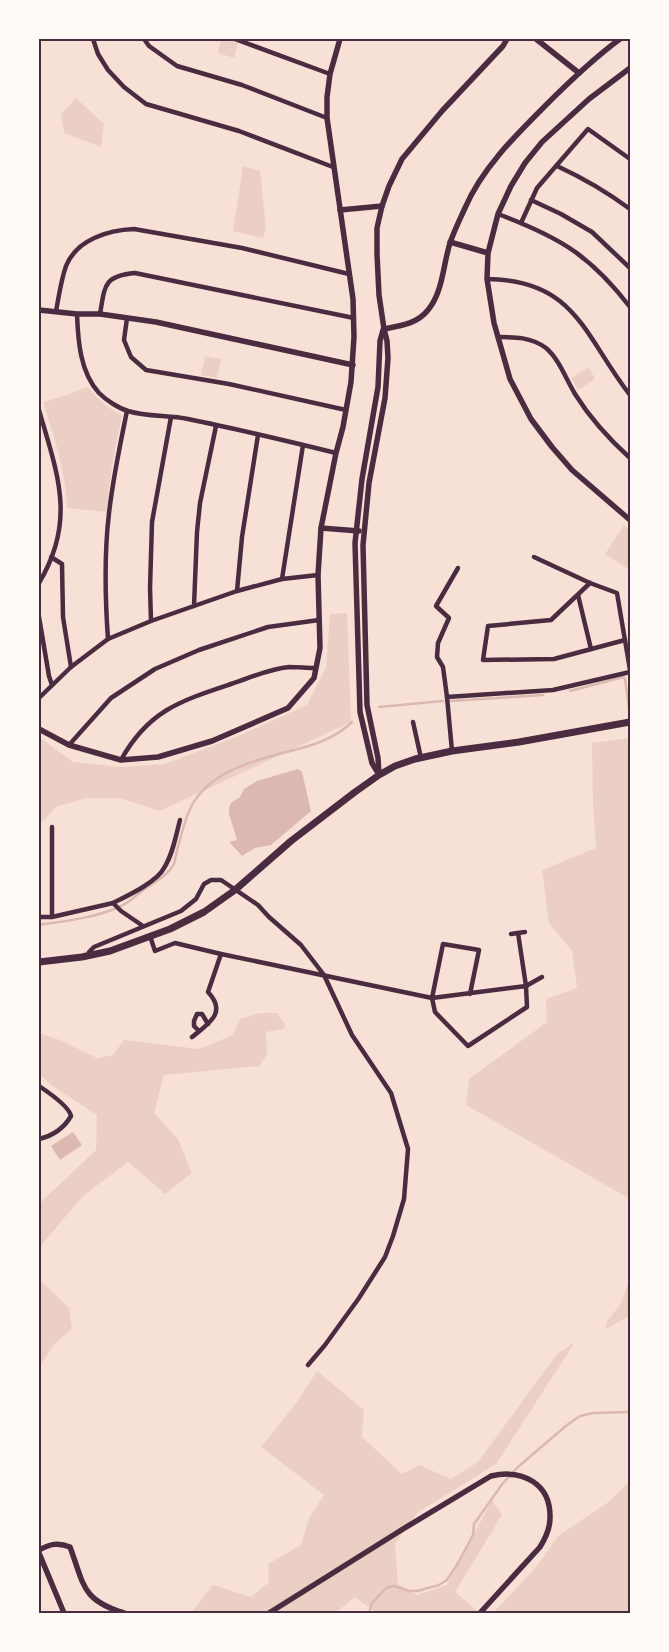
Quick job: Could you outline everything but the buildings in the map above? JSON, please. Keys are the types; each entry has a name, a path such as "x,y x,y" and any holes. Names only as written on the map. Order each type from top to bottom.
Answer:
{"highway":[{"path":"39,962 89,956 110,951 170,929 204,912 235,890 292,841 379,775 396,766 452,751 519,742 630,722"}],"street":[{"path":"93,39 98,54 108,70 124,87 146,104 239,131 333,167"},
{"path":"144,39 149,46 177,66 242,85 327,118"},
{"path":"235,39 330,74"},
{"path":"39,729 69,745 121,760 158,758 212,741 288,708 314,678 320,648 318,575 321,528 336,453 344,427 353,365 354,318 327,118 330,74 340,39"},
{"path":"379,775 378,758 368,705 364,573 364,532 373,461 386,390 388,358 379,295 377,228 389,186 402,159 442,111 507,39"},
{"path":"536,39 580,73"},
{"path":"384,329 417,320 428,311 436,298 450,242 466,204 492,164 526,125 580,73 620,39"},
{"path":"630,68 589,99 542,142 525,162 510,186 498,214 488,253 487,279 498,337 514,390 531,419 572,470 630,520"},
{"path":"521,223 537,188 588,129 630,159"},
{"path":"557,166 581,177 630,209"},
{"path":"531,200 561,214 592,232 630,268"},
{"path":"340,210 382,206"},
{"path":"498,214 558,240 589,261 630,307"},
{"path":"56,311 66,266 71,256 89,241 103,234 118,230 134,229 242,248 349,274"},
{"path":"450,242 488,253"},
{"path":"100,314 105,286 119,274 135,273 354,318"},
{"path":"487,279 507,279 524,282 543,290 566,305 585,326 630,395"},
{"path":"39,310 77,314 100,314 156,322 353,365"},
{"path":"77,314 77,329 83,366 91,382 104,398 127,410 142,414 171,416 336,453"},
{"path":"127,318 124,340 131,357 146,370 229,384 346,410"},
{"path":"379,775 372,763 360,712 356,531 362,479 378,387 380,342 384,329"},
{"path":"498,337 524,338 545,348 560,366 590,417 630,458"},
{"path":"39,410 57,470 60,490 59,526 51,557 39,583"},
{"path":"108,640 106,562 109,514 127,410"},
{"path":"151,621 152,522 171,416"},
{"path":"194,606 200,503 216,426"},
{"path":"237,592 242,537 258,435"},
{"path":"282,580 303,445"},
{"path":"321,528 364,532"},
{"path":"51,557 62,564 63,617 71,667"},
{"path":"447,697 553,690 630,671 617,593 590,583 534,557"},
{"path":"452,751 443,667 437,657 438,643 449,618 436,606 458,568"},
{"path":"39,698 71,667 108,640 151,621 237,592 282,580 318,575"},
{"path":"590,583 551,620 488,626 483,660 554,659 625,640"},
{"path":"578,594 591,649"},
{"path":"39,617 52,685"},
{"path":"69,745 112,698 155,669 199,650 268,627 319,620"},
{"path":"121,760 138,734 152,720 172,706 265,672 289,667 316,668"},
{"path":"414,722 421,758"},
{"path":"39,917 52,917 114,904 160,874 170,855 180,820"},
{"path":"52,827 52,917"},
{"path":"89,956 89,952 94,947 181,911 196,899 204,884 211,880 221,880 258,905 301,945 324,975 352,1035 391,1093 408,1149 404,1199 385,1257 336,1329 308,1365"},
{"path":"114,904 143,926"},
{"path":"511,934 525,932"},
{"path":"470,994 479,950 443,944 432,998 435,1012 468,1046 527,1007 526,986 518,933"},
{"path":"150,936 155,951 174,943 432,998 526,986 542,977"},
{"path":"192,1037 208,1024 215,1015 217,1007 215,1000 208,992 221,954"},
{"path":"199,1031 194,1026 197,1014 202,1014 208,1024"},
{"path":"39,1086 66,1108 71,1116 68,1122 49,1136 39,1139"},
{"path":"269,1613 402,1529 491,1476 516,1474 535,1481 544,1493 550,1507 550,1520 546,1537 540,1548 480,1613"},
{"path":"64,1613 39,1551 47,1546 59,1543 70,1547 82,1583 92,1599 124,1613"}],"shaded area":[{"path":"221,39 238,42 234,58 218,53"},
{"path":"76,98 104,124 101,147 64,133 61,114"},
{"path":"243,166 260,171 266,228 263,238 233,231"},
{"path":"205,356 221,359 217,378 201,375"},
{"path":"589,367 595,379 578,390 571,378"},
{"path":"87,387 105,405 122,416 112,466 106,512 67,508 62,467 43,402"},
{"path":"624,525 630,530 630,570 605,554"},
{"path":"347,613 351,722 160,811 119,798 86,798 56,807 44,820 39,821 39,737 73,762 121,767 165,764 236,737 307,705 326,667 330,614"},
{"path":"630,738 630,1199 466,1105 469,1079 547,1022 546,999 577,988 572,951 549,923 542,870 596,848 592,743"},
{"path":"298,769 302,772 311,811 271,845 255,848 242,856 229,842 237,840 229,814 231,803 240,797 244,789 257,781"},
{"path":"260,1013 277,1013 285,1025 284,1029 266,1032 267,1055 259,1066 164,1075 154,1113 178,1139 192,1173 165,1194 128,1162 83,1196 39,1248 39,1204 96,1150 97,1115 51,1085 39,1074 39,1033 60,1040 97,1058 113,1055 124,1040 199,1049 233,1035 240,1019"},
{"path":"73,1132 82,1145 60,1160 51,1146"},
{"path":"630,1278 630,1313 626,1318 606,1329 606,1323 621,1303"},
{"path":"39,1279 69,1308 72,1329 54,1344 39,1368"},
{"path":"575,1342 496,1464 417,1513 395,1544 398,1584 417,1595 447,1585 492,1500 502,1515 455,1592 480,1613 373,1613 374,1611 355,1597 335,1613 191,1613 213,1585 251,1597 269,1582 268,1564 301,1545 309,1518 324,1495 261,1447 297,1402 317,1371 364,1410 362,1437 402,1474 419,1465 451,1479 478,1462 557,1354"},
{"path":"630,1481 630,1613 493,1613 537,1566 558,1536 607,1503"}],"waterway":[{"path":"570,691 623,677 625,679 630,715"},
{"path":"450,701 543,695"},
{"path":"379,707 443,701"},
{"path":"39,925 90,916 109,911 126,903 161,878 174,864 189,811 201,792 212,782 254,761 320,742 340,732 352,722"},
{"path":"369,1613 372,1603 386,1588 394,1586 409,1591 417,1591 439,1585 447,1580 473,1535 474,1524 503,1483 518,1467 567,1425 580,1416 593,1413 630,1412"}]}
